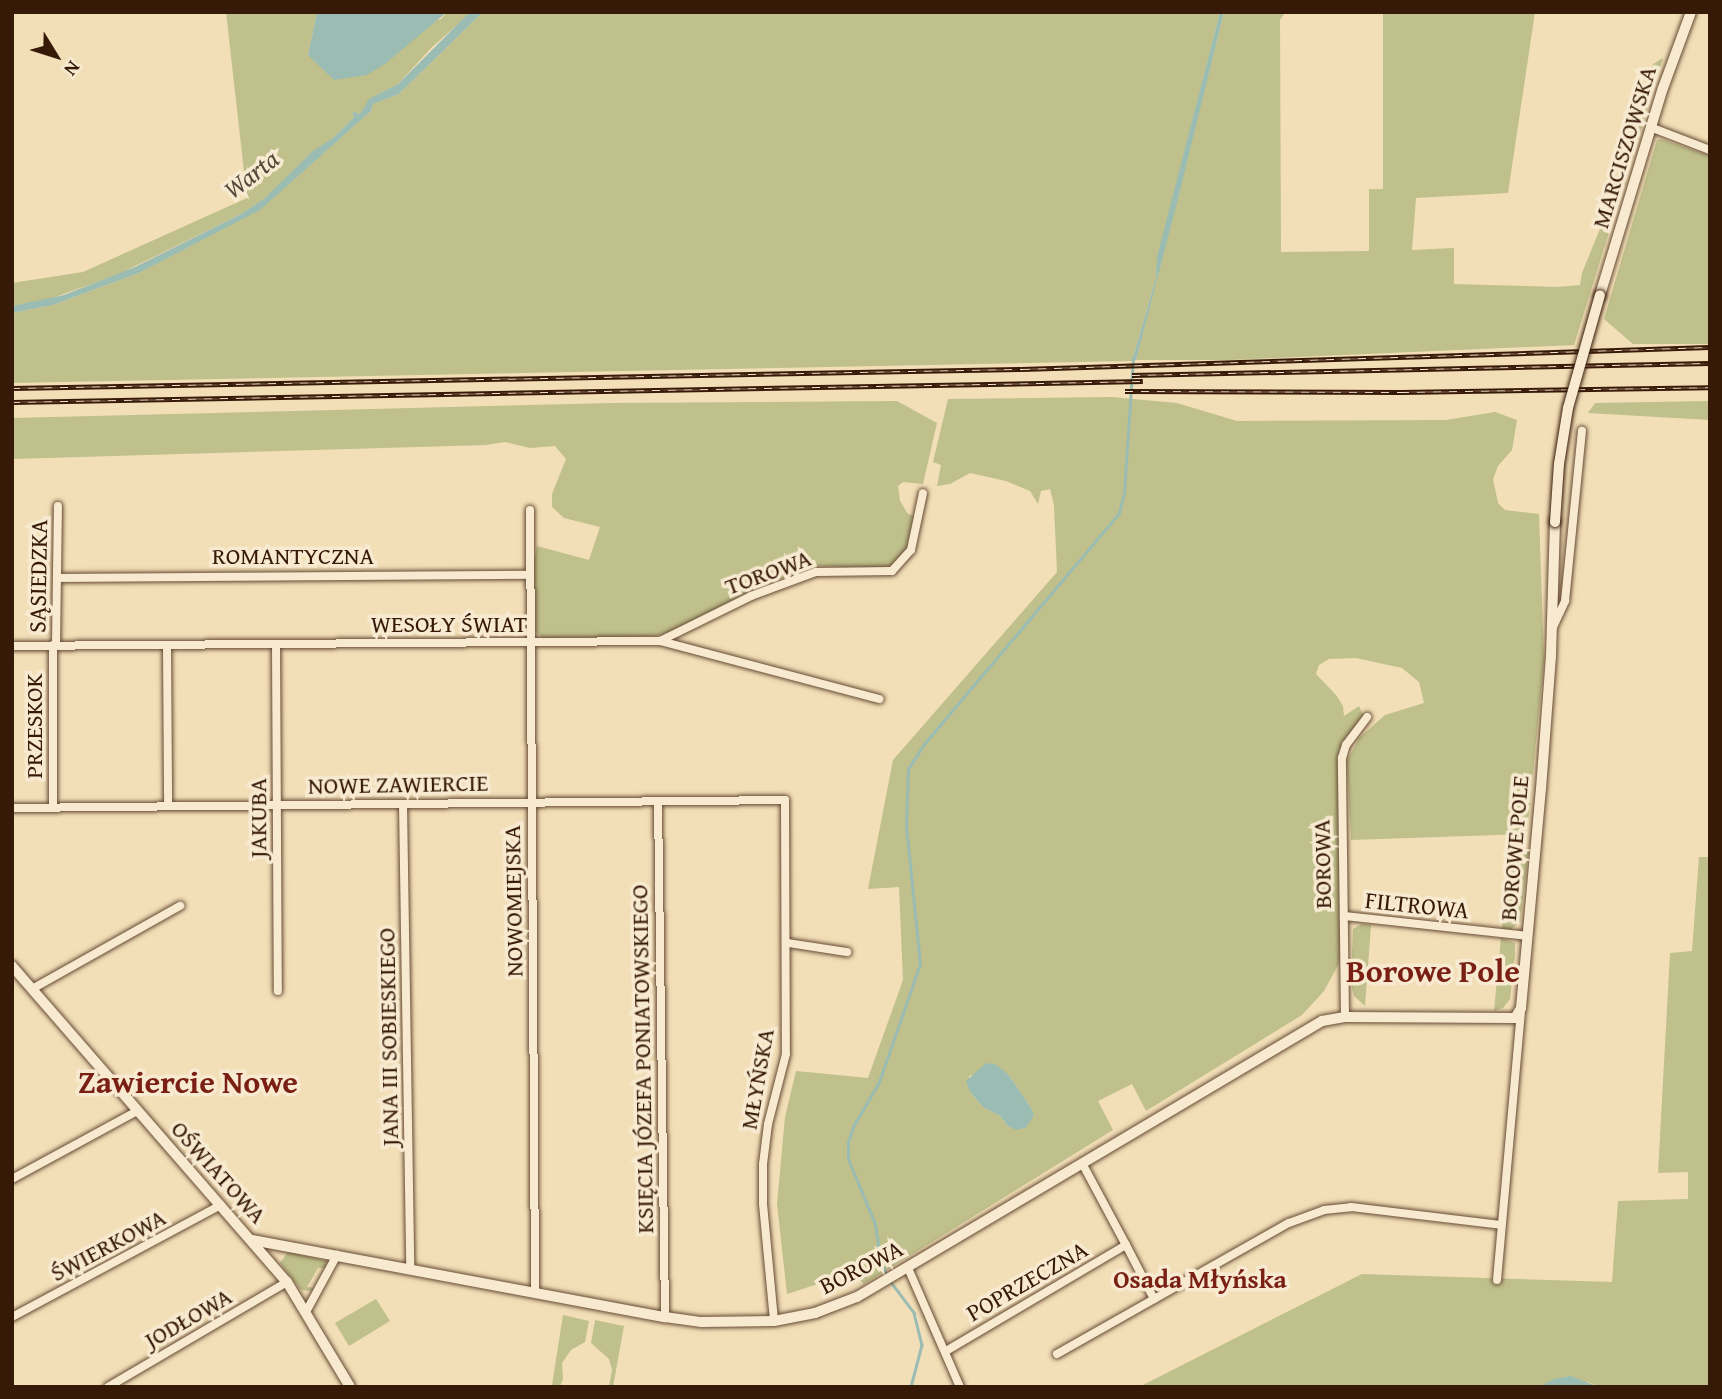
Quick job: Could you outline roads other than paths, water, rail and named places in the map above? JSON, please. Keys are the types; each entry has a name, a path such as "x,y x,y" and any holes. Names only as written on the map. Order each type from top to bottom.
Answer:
{"street":[{"name":"MARCISZOWSKA","path":"1600,295 1650,127 1691,12"},
{"path":"1650,127 1710,150"},
{"name":"BOROWE POLE","path":"1497,1279 1541,789 1552,629 1559,464 1568,408 1600,295"},
{"name":"BOROWE POLE","path":"1552,629 1565,601 1582,430"},
{"name":"TOROWA","path":"660,642 728,607 816,572 892,571 911,550 923,493"},
{"name":"SĄSIEDZKA","path":"54,645 58,506"},
{"name":"NOWOMIEJSKA","path":"530,510 535,1292"},
{"name":"ROMANTYCZNA","path":"58,578 529,575"},
{"name":"WESOŁY ŚWIAT","path":"12,646 660,642 878,699"},
{"name":"JAKUBA","path":"276,644 278,990"},
{"name":"PRZESKOK","path":"53,807 54,645"},
{"path":"167,646 168,806"},
{"name":"BOROWA","path":"1345,1017 1342,758 1346,745 1367,717"},
{"name":"NOWE ZAWIERCIE","path":"12,808 785,800"},
{"name":"MŁYŃSKA","path":"774,1321 763,1204 763,1164 768,1124 786,1054 788,943 785,800"},
{"name":"KSIĘCIA JÓZEFA PONIATOWSKIEGO","path":"658,801 665,1317"},
{"name":"JANA III SOBIESKIEGO","path":"403,804 411,1270"},
{"path":"33,989 180,906"},
{"name":"FILTROWA","path":"1344,916 1527,936"},
{"path":"788,943 847,952"},
{"name":"OŚWIATOWA","path":"12,966 287,1282 307,1310 350,1387"},
{"name":"BOROWA","path":"252,1240 665,1317 740,1324 774,1321 814,1313 857,1297 1302,1031 1328,1019 1509,1019 1517,1016 1521,1008"},
{"path":"12,1179 138,1111"},
{"name":"POPRZECZNA","path":"903,1271 946,1351 1126,1245 1082,1163"},
{"name":"ŚWIERKOWA","path":"12,1317 221,1205"},
{"path":"1057,1354 1289,1223 1324,1210 1351,1207 1501,1225"},
{"path":"1126,1245 1154,1299"},
{"path":"307,1310 337,1255"},
{"name":"JODŁOWA","path":"108,1387 287,1282"},
{"path":"946,1351 960,1387"}],"water":[{"path":"317,12 447,12 385,64 367,75 334,80 308,55"},
{"path":"483,12 399,94 373,104 371,111 260,210 139,273 53,305 12,313 12,306 64,295 135,267 241,214 265,198 313,151 333,138 354,117 352,111 360,114 369,99 398,84 468,14"},
{"path":"1220,12 1224,12 1177,203 1136,360 1132,361 1156,278 1157,257"},
{"path":"986,1063 995,1064 1008,1074 1031,1108 1034,1115 1026,1128 1016,1130 1008,1126 1000,1116 983,1107 970,1092 966,1081"},
{"path":"1571,1376 1599,1387 1538,1387 1554,1379"}],"waterway":[{"path":"887,1276 881,1263 875,1224 848,1159 848,1142 854,1125 879,1082 920,964 906,827 908,769 924,744 1119,513 1124,493 1133,358"},
{"path":"891,1282 914,1313 922,1345 911,1387"}],"railway":[{"path":"12,388 1022,369 1710,347"},
{"path":"1132,375 1710,363"},
{"path":"12,402 1143,381"},
{"path":"1125,391 1401,392 1710,387"}],"district":[{"name":"Borowe Pole","path":"1433,971"},
{"name":"Zawiercie Nowe","path":"188,1082"},
{"name":"Osada Młyńska","path":"1200,1279"}],"water label":[{"name":"Warta","path":"251,174"}]}
